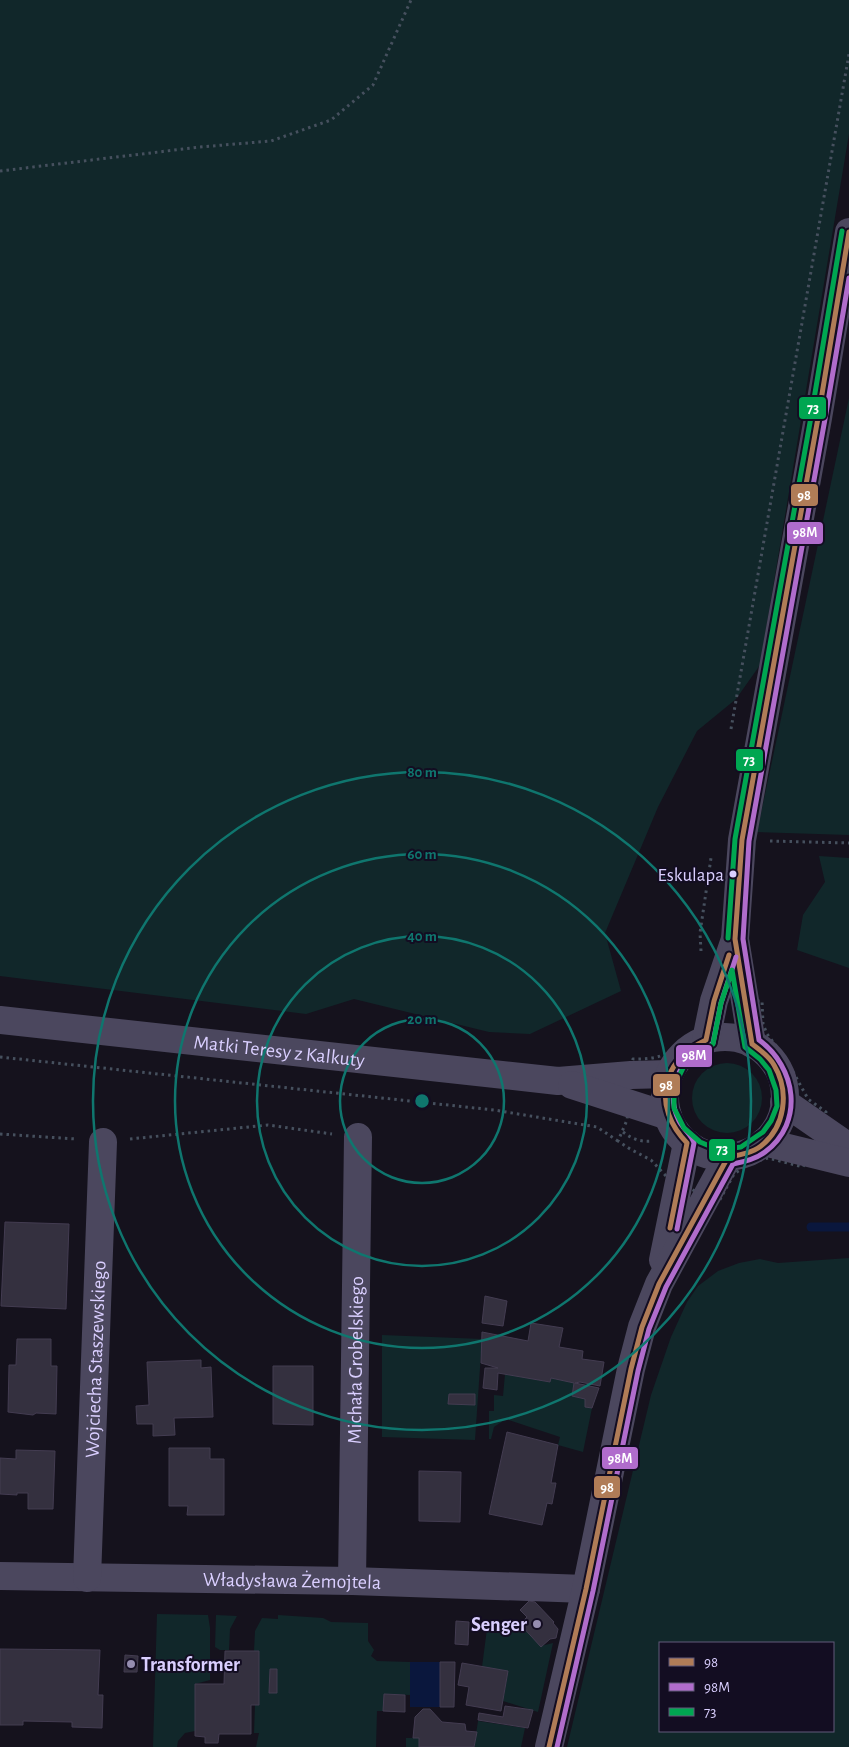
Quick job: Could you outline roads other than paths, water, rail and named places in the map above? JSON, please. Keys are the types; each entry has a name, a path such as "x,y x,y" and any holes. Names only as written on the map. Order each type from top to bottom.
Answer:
{"street":[{"path":"752,1044 735,939 742,840 818,418 849,232"},
{"path":"706,1040 714,1001 735,939"},
{"name":"Matki Teresy z Kalkuty","path":"0,1020 558,1080 669,1074"},
{"path":"723,1037 742,1040 752,1044 759,1048 773,1062 782,1079 784,1102 781,1118 773,1133 764,1142 745,1154 728,1158 710,1156 694,1149 679,1137 670,1123 665,1091 669,1074 678,1059 690,1048 706,1040 723,1037"},
{"name":"Matki Teresy z Kalkuty","path":"558,1080 668,1116"},
{"path":"784,1102 849,1147"},
{"name":"Michała Grobelskiego","path":"352,1581 358,1138"},
{"name":"Wojciecha Staszewskiego","path":"88,1578 103,1142"},
{"path":"764,1142 849,1163"},
{"path":"659,1284 687,1144"},
{"path":"549,1747 586,1589 631,1369 642,1327 659,1284 728,1158"},
{"name":"Władysława Żemojtela","path":"0,1576 352,1581 586,1589"}],"water":[{"path":"410,1662 440,1662 440,1707 410,1707"}],"waterway":[{"path":"811,1227 849,1227"}],"place":[{"name":"Eskulapa","path":"733,874"},
{"name":"Senger","path":"537,1624"},
{"name":"Transformer","path":"131,1664"}]}
